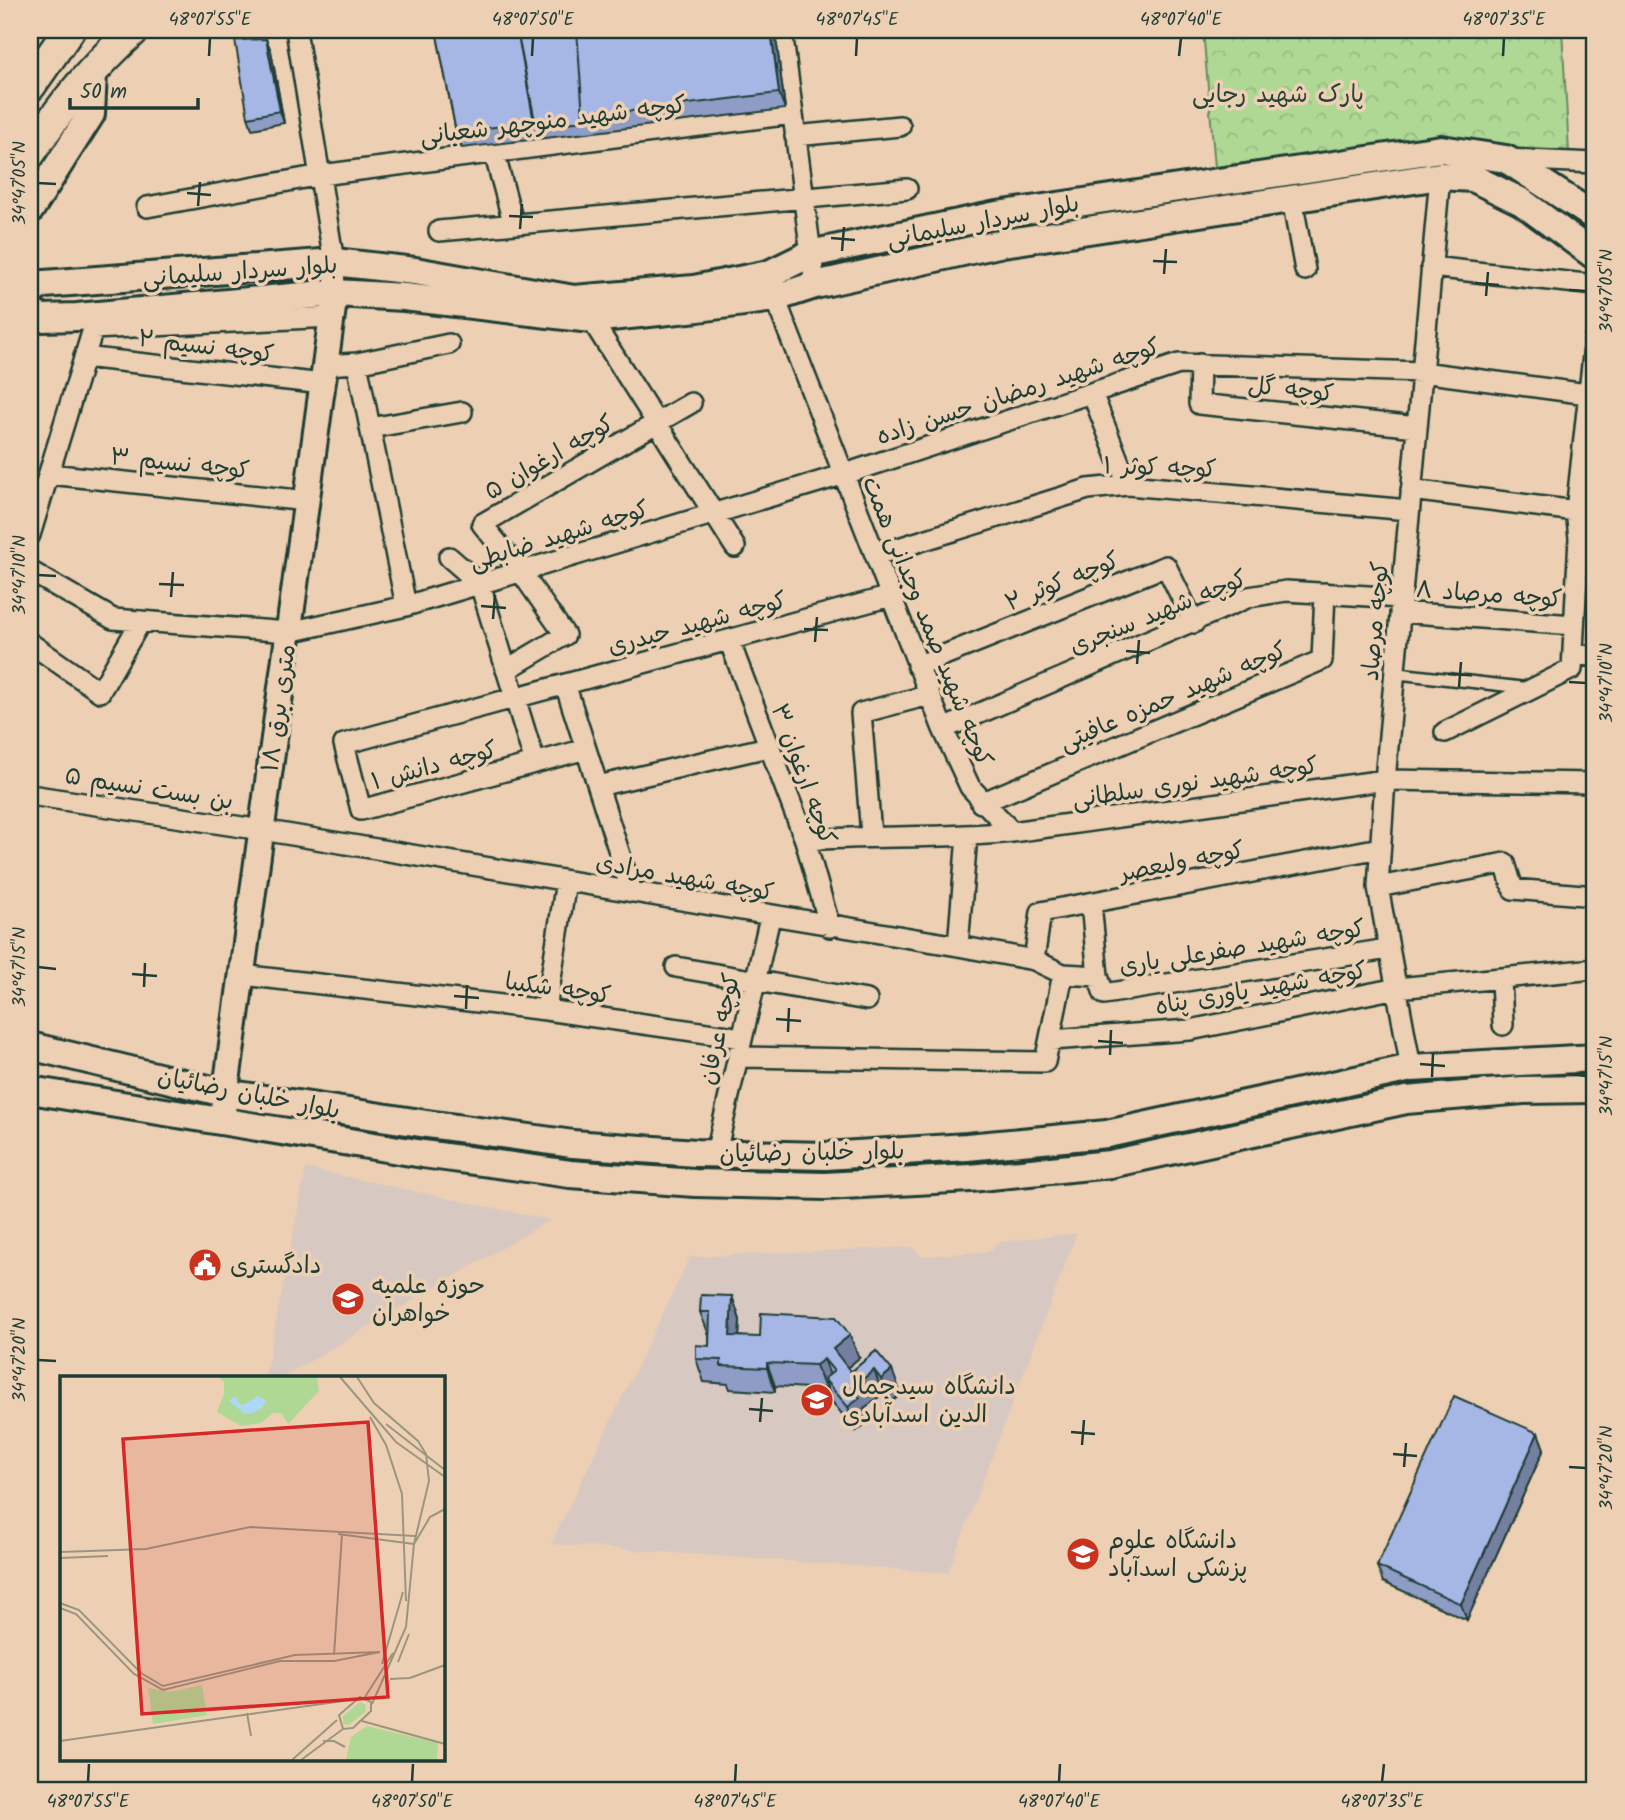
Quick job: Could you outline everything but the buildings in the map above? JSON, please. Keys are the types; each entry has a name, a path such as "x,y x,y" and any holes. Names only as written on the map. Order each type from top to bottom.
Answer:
{"main road":[{"path":"34,76 69,30"},
{"path":"30,153 47,126 134,30"},
{"path":"30,210 91,114 93,73"},
{"path":"1440,176 1441,149"},
{"name":"بلوار سردار سلیمانی","path":"30,312 41,318 78,317 334,305 404,297 591,318 772,286 810,254 997,215 1441,149 1506,159 1595,217"},
{"name":"بلوار سردار سلیمانی","path":"30,295 32,290 44,284 334,262 415,271 574,299 694,289 815,285 1003,243 1440,176 1473,178 1522,202 1595,256"},
{"name":"بلوار خلبان رضائیان","path":"30,1046 225,1093 573,1144 716,1153 825,1156 967,1147 1107,1133 1411,1068 1595,1058"},
{"path":"1411,1068 1416,1099"},
{"name":"بلوار خلبان رضائیان","path":"30,1090 222,1122 570,1174 695,1183 825,1186 970,1178 1110,1164 1416,1099 1523,1090 1595,1089"}],"street":[{"path":"30,536 93,329 334,305 334,262 296,30"},
{"path":"782,30 815,285"},
{"name":"کوچه شهید منوچهر شعبانی","path":"147,207 321,175 792,114"},
{"path":"795,136 901,126"},
{"path":"494,152 513,222"},
{"path":"1506,159 1595,163"},
{"name":"کوچه مرصاد","path":"1411,1068 1378,887 1394,673 1440,176"},
{"path":"439,231 513,222 906,190"},
{"path":"1292,199 1304,270"},
{"path":"1432,267 1595,285"},
{"name":"کوچه شهید صمد وجدانی همت","path":"772,286 842,475 943,729 970,787 981,803 1012,832"},
{"name":"۱۸ متری برق","path":"222,1122 334,305"},
{"path":"591,318 734,547"},
{"path":"1573,662 1574,625 1587,538 1576,511 1587,489 1595,337"},
{"name":"کوچه نسیم ۲","path":"85,356 324,375 357,363 449,344"},
{"path":"357,363 406,606"},
{"name":"کوچه شهید رمضان حسن زاده","path":"842,475 1179,364 1422,372 1592,394"},
{"name":"کوچه گل","path":"1200,365 1199,404 1417,427"},
{"path":"1092,393 1128,485"},
{"path":"658,423 691,403"},
{"path":"370,428 461,412"},
{"name":"کوچه ارغوان ۵","path":"521,572 482,524 658,423"},
{"name":"کوچه نسیم ۳","path":"48,474 307,501"},
{"name":"کوچه شهید ضابطی","path":"30,571 113,619 289,632 406,606 842,475"},
{"name":"کوچه کوثر ۱","path":"876,555 1088,489 1128,485 1409,510"},
{"path":"1411,490 1576,511"},
{"path":"449,557 480,584 535,763"},
{"name":"کوچه کوثر ۲","path":"917,666 1166,566 1194,623"},
{"path":"506,670 565,635 521,572"},
{"name":"کوچه شهید سنجری","path":"943,729 1249,597 1286,591 1325,593 1401,605"},
{"name":"کوچه شهید حمزه عافیتی","path":"981,803 1322,660 1325,593"},
{"name":"کوچه شهید حیدری","path":"344,744 891,596"},
{"name":"کوچه مرصاد ۸","path":"1401,605 1574,625"},
{"path":"30,643 100,692 141,621"},
{"name":"کوچه ارغوان ۳","path":"729,640 805,841 830,927"},
{"path":"1445,732 1530,688 1573,662 1595,656"},
{"path":"565,684 632,892"},
{"path":"872,835 861,712 929,695"},
{"name":"کوچه دانش ۱","path":"344,744 360,810 586,749"},
{"path":"598,786 768,747"},
{"name":"کوچه شهید نوری سلطانی","path":"805,841 872,835 967,836 1012,832 1385,780 1595,783"},
{"name":"بن بست نسیم ۵","path":"30,795 261,830"},
{"name":"کوچه شهید مرادی","path":"261,830 1034,960 1063,974 1101,985"},
{"path":"958,946 967,836"},
{"name":"کوچه ولیعصر","path":"1034,960 1041,912 1380,848"},
{"path":"1378,887 1505,863 1513,889 1595,896"},
{"path":"546,1010 566,881"},
{"path":"1091,903 1101,985"},
{"name":"کوچه عرفان","path":"716,1153 770,917"},
{"name":"کوچه شهید صفرعلی یاری","path":"1101,985 1388,949"},
{"path":"677,967 867,1000"},
{"name":"کوچه شهید یاوری پناه","path":"1051,1040 1190,1030 1397,988 1595,969"},
{"path":"1051,1040 1063,974"},
{"name":"کوچه شکیبا","path":"242,975 546,1010 740,1047 1045,1062 1051,1040"},
{"path":"1501,978 1503,1025"}],"lane":[{"path":"1394,673 1530,688"}],"shaded area":[{"name":"حوزه علمیه خواهران","path":"306,1168 550,1220 285,1376 265,1376"},
{"name":"دانشگاه سیدجمال الدین اسدآبادی","path":"1077,1233 948,1573 551,1544 690,1257 912,1247 922,1256 992,1251 997,1242"}],"green space":[{"name":"پارک شهید رجایی","path":"1203,30 1562,30 1570,170 1430,138 1215,167"}],"place":[{"name":"دادگستری","path":"205,1265"},
{"name":"حوزه علمیه خواهران","path":"348,1299"},
{"name":"دانشگاه سیدجمال الدین اسدآبادی","path":"817,1400"},
{"name":"دانشگاه علوم پزشکی اسدآباد","path":"1083,1554"}]}
